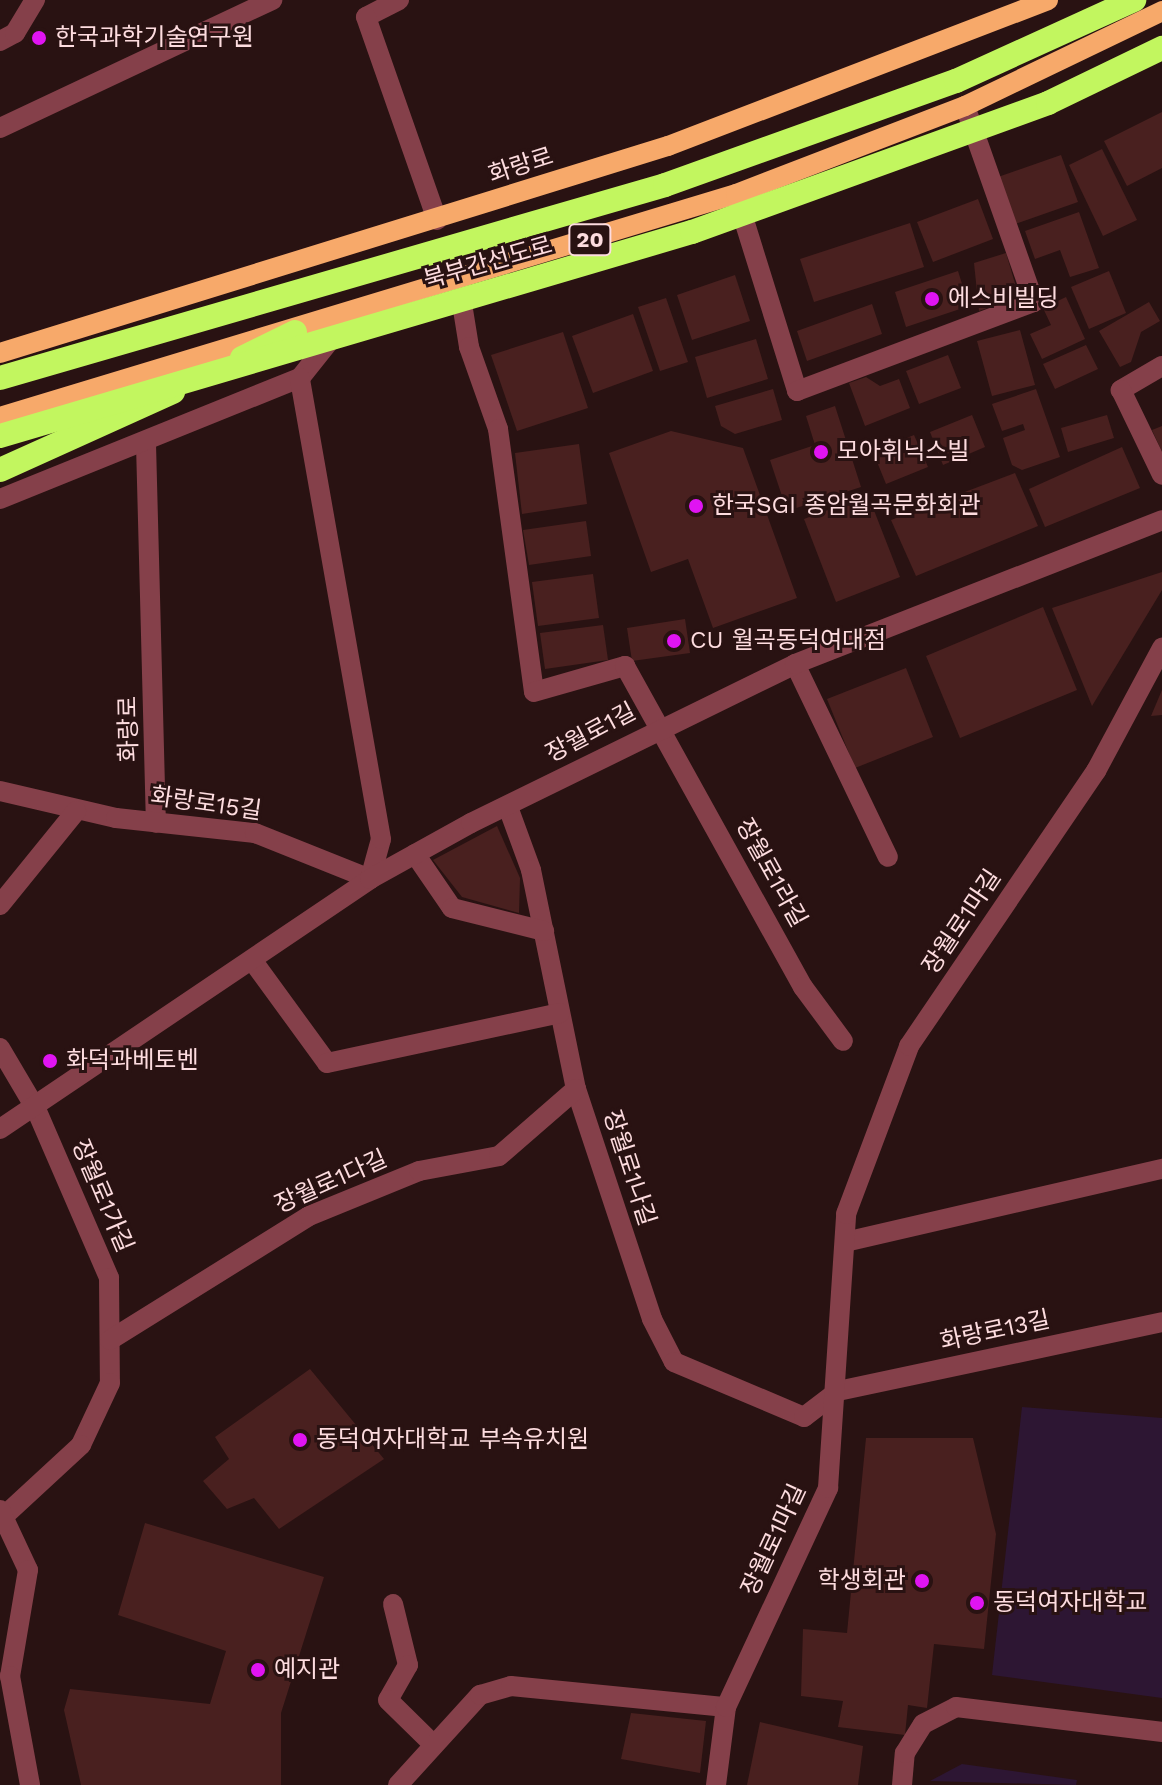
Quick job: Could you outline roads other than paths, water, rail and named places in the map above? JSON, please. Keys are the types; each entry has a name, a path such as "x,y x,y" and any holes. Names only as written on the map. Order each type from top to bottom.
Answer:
{"highway":[{"name":"북부간선도로","path":"0,378 665,185 956,81 1134,0"},
{"name":"북부간선도로","path":"0,436 692,232 1048,103 1162,48"},
{"path":"0,470 295,332"}],"main road":[{"name":"화랑로","path":"0,353 668,146 1048,0"},
{"name":"20","path":"0,417 348,317 736,194 965,106 1162,11"}],"street":[{"path":"0,41 15,33 35,0"},
{"path":"0,128 272,0"},
{"path":"399,0 366,17 437,220"},
{"path":"736,194 797,391 1034,302 965,106"},
{"path":"458,283 469,347 498,429 534,692 625,666 660,726"},
{"path":"0,499 146,444 300,378 348,317"},
{"path":"1162,366 1121,390 1162,475"},
{"path":"300,378 381,839 370,879"},
{"name":"화랑로","path":"146,444 156,823"},
{"name":"장월로1길","path":"0,1129 36,1109 370,879 415,854 660,726 795,664 1162,520"},
{"name":"장월로1마길","path":"716,1785 726,1707 828,1488 838,1391 846,1214 909,1046 1096,771 1162,648"},
{"path":"795,664 888,857"},
{"name":"장월로1라길","path":"660,726 803,987 843,1041"},
{"name":"화랑로15길","path":"0,791 76,811 255,833 370,879"},
{"name":"장월로1나길","path":"508,807 544,931 576,1089 652,1319 674,1362 804,1417 838,1391"},
{"path":"0,905 76,811"},
{"path":"415,854 452,908 544,931"},
{"path":"252,960 327,1063 560,1013"},
{"path":"0,1048 36,1109"},
{"name":"장월로1다길","path":"110,1340 309,1216 419,1171 499,1156 576,1089"},
{"name":"장월로1가길","path":"30,1785 10,1676 28,1570 2,1513 81,1445 110,1383 109,1278 36,1109"},
{"path":"845,1242 1162,1169"},
{"name":"화랑로13길","path":"838,1391 1162,1322"},
{"path":"393,1604 408,1665 388,1700 434,1745"},
{"path":"398,1785 480,1695 511,1686 726,1707"},
{"path":"902,1785 905,1753 923,1724 956,1707 1162,1732"}],"place":[{"name":"한국과학기술연구원","path":"39,38"},
{"name":"에스비빌딩","path":"932,299"},
{"name":"모아휘닉스빌","path":"821,452"},
{"name":"한국SGI 종암월곡문화회관","path":"696,506"},
{"name":"CU 월곡동덕여대점","path":"674,641"},
{"name":"화덕과베토벤","path":"50,1061"},
{"name":"동덕여자대학교 부속유치원","path":"300,1440"},
{"name":"학생회관","path":"922,1581"},
{"name":"동덕여자대학교","path":"977,1603"},
{"name":"예지관","path":"258,1670"}]}
